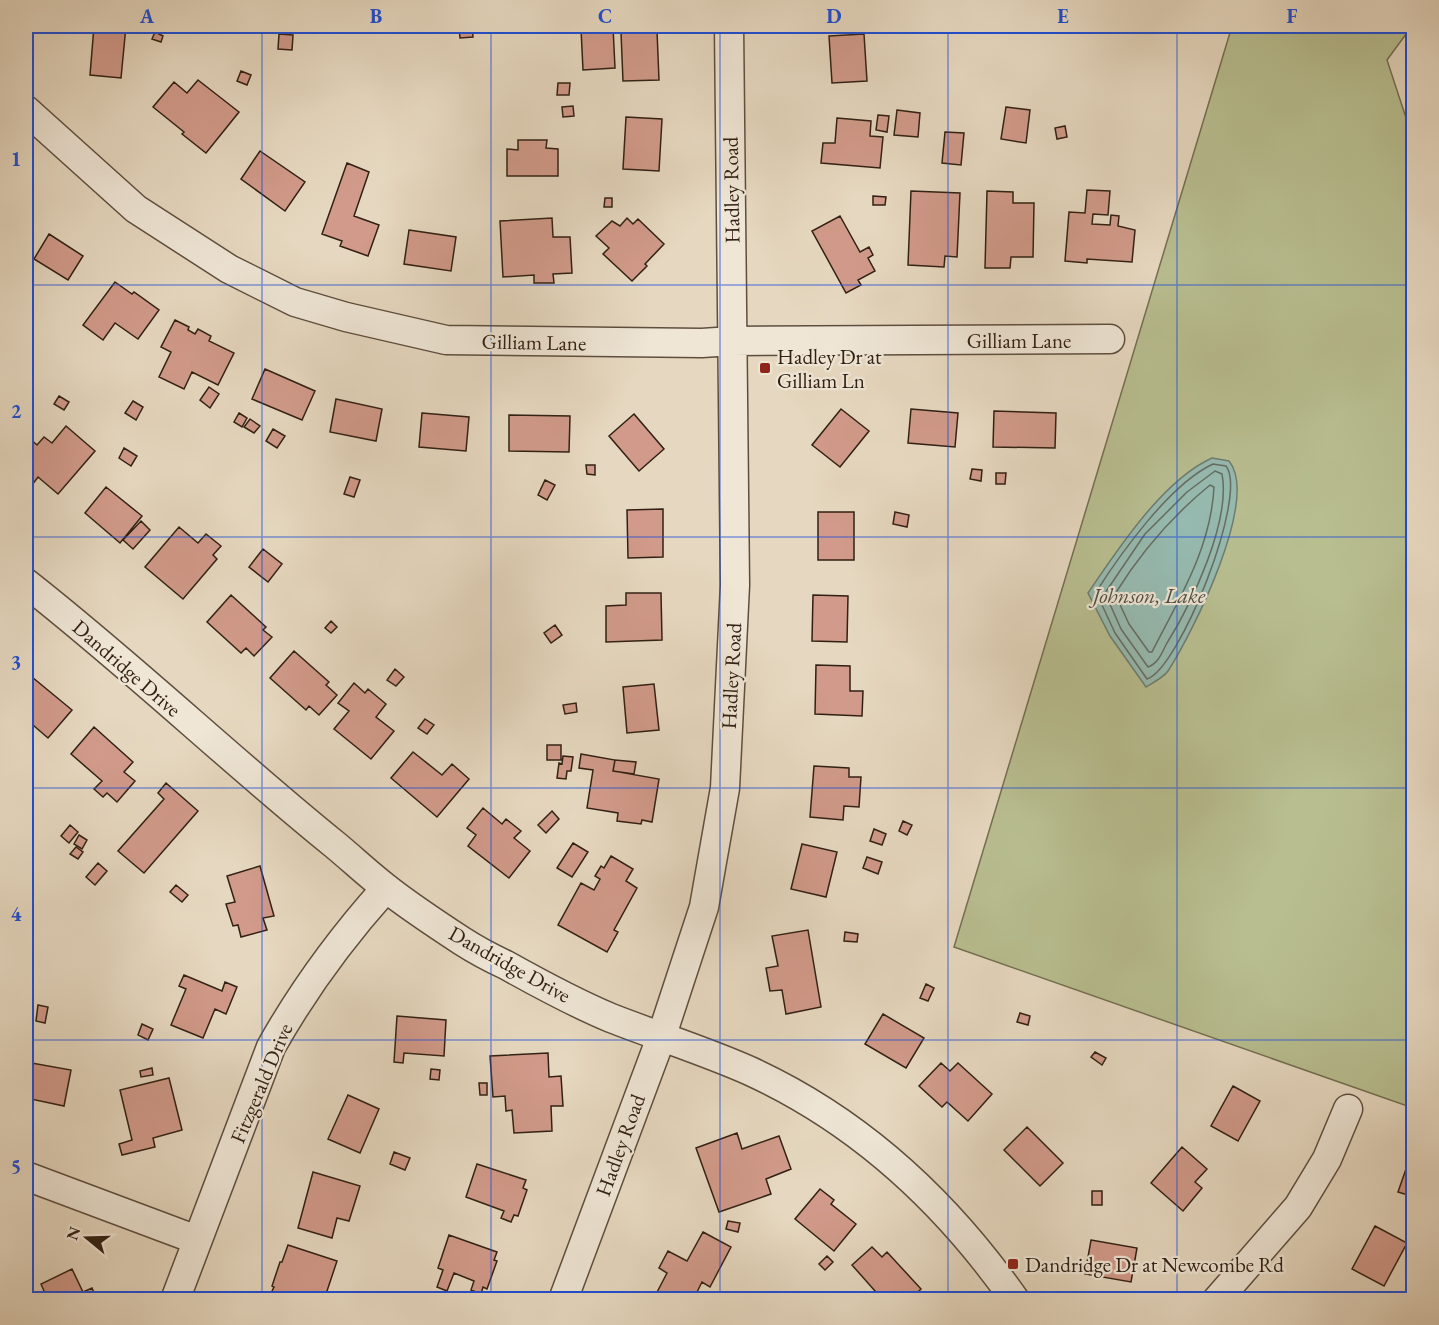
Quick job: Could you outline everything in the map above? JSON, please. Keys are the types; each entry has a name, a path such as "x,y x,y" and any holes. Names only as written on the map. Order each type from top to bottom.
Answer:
{"street":[{"name":"Hadley Road","path":"562,1299 662,1035 704,907 725,788 735,585 729,26"},
{"name":"Gilliam Lane","path":"26,110 136,209 228,269 295,302 346,318 446,340 654,343 1110,339"},
{"name":"Dandridge Drive","path":"26,584 65,614 260,784 386,888 465,943 534,981 610,1017 662,1035 750,1071 834,1119 904,1173 964,1232 1015,1299"},
{"name":"Fitzgerald Drive","path":"175,1299 271,1047 291,1012 334,951 386,888"},
{"path":"1217,1299 1298,1207 1327,1159 1348,1109"},
{"path":"26,1176 197,1240"}],"green space":[{"path":"1232,26 1412,26 1387,60 1414,142 1413,1108 954,947"}],"water":[{"name":"Johnson, Lake","path":"1212,458 1229,461 1236,479 1236,505 1230,534 1206,598 1179,653 1166,673 1146,687 1110,636 1088,593 1127,537 1159,499 1194,468"}],"building":[{"path":"94,26 126,26 121,78 90,75"},
{"path":"472,26 473,37 460,38 459,27"},
{"path":"613,27 615,68 583,70 581,29"},
{"path":"657,31 659,80 623,81 621,33"},
{"path":"155,32 163,36 161,42 152,39"},
{"path":"279,34 293,35 292,50 278,49"},
{"path":"864,34 867,81 832,83 829,36"},
{"path":"241,71 251,75 247,85 237,81"},
{"path":"198,80 239,112 206,153 153,107 174,82 187,93"},
{"path":"558,83 570,83 569,95 557,95"},
{"path":"573,106 574,116 563,117 562,107"},
{"path":"1006,107 1030,110 1026,143 1001,139"},
{"path":"897,110 920,113 918,137 894,135"},
{"path":"878,115 889,116 887,132 876,130"},
{"path":"626,117 662,119 659,171 623,169"},
{"path":"837,118 871,121 870,136 883,137 880,168 821,163 823,143 835,143"},
{"path":"1065,126 1067,137 1057,139 1055,128"},
{"path":"945,132 964,133 961,165 942,163"},
{"path":"518,140 547,140 546,148 558,149 558,176 507,176 507,149 518,150"},
{"path":"260,151 305,182 285,211 241,179"},
{"path":"347,163 369,172 354,216 379,225 368,256 340,246 342,241 322,234"},
{"path":"1087,190 1110,191 1108,215 1093,214 1092,224 1110,225 1111,215 1119,216 1118,226 1135,230 1132,262 1087,259 1087,263 1065,261 1069,212 1085,213"},
{"path":"911,191 960,193 957,257 945,256 944,267 908,265"},
{"path":"987,191 1013,192 1013,203 1034,203 1033,257 1011,257 1010,268 985,268"},
{"path":"873,196 886,197 885,205 873,205"},
{"path":"605,198 612,198 612,207 604,207"},
{"path":"840,216 860,252 869,247 873,255 868,258 875,271 858,280 861,285 846,293 812,231"},
{"path":"552,218 553,237 570,237 572,273 553,274 554,283 534,283 534,275 503,277 500,221"},
{"path":"627,218 633,224 638,219 664,244 632,281 603,254 609,248 596,236 612,221 620,226"},
{"path":"409,230 456,237 451,271 404,264"},
{"path":"49,234 83,256 68,280 34,259"},
{"path":"115,282 159,310 138,339 115,323 103,340 83,325"},
{"path":"175,320 189,327 188,330 195,334 198,329 211,336 209,341 234,353 218,385 192,372 184,389 159,377 171,352 161,347"},
{"path":"265,369 315,391 302,420 252,399"},
{"path":"209,387 219,394 210,408 200,400"},
{"path":"59,396 69,402 64,410 54,404"},
{"path":"336,399 382,409 376,441 330,432"},
{"path":"133,401 143,407 136,420 125,413"},
{"path":"841,409 869,431 840,467 812,445"},
{"path":"911,409 958,413 955,447 908,443"},
{"path":"994,411 1056,413 1055,448 993,447"},
{"path":"239,413 247,418 242,427 234,422"},
{"path":"422,413 469,417 466,451 419,447"},
{"path":"634,414 664,449 639,471 609,436"},
{"path":"509,415 570,416 569,452 509,451"},
{"path":"250,419 260,426 254,433 244,427"},
{"path":"66,426 95,451 58,494 38,477 32,485 26,479 26,440 28,437 37,445 44,437 52,443"},
{"path":"273,429 285,436 277,448 266,441"},
{"path":"124,448 137,456 131,466 119,458"},
{"path":"586,465 595,465 595,475 587,474"},
{"path":"972,469 982,470 981,481 970,479"},
{"path":"996,473 1006,473 1005,484 996,484"},
{"path":"350,477 360,480 354,497 344,494"},
{"path":"545,480 555,485 547,500 538,495"},
{"path":"106,487 142,516 120,543 85,513"},
{"path":"663,509 663,557 628,558 627,510"},
{"path":"818,512 854,512 854,560 818,560"},
{"path":"895,512 909,515 907,527 893,524"},
{"path":"141,521 150,530 133,549 123,540"},
{"path":"179,527 198,543 206,534 221,546 213,555 217,559 183,599 145,567"},
{"path":"263,549 282,564 268,582 249,567"},
{"path":"626,593 661,593 662,640 606,642 606,606 626,605"},
{"path":"231,595 266,627 263,630 272,637 254,656 246,648 241,653 207,622"},
{"path":"813,595 848,596 847,642 812,641"},
{"path":"331,621 337,627 331,633 325,628"},
{"path":"555,625 562,635 551,643 544,633"},
{"path":"294,651 329,682 326,685 337,695 319,715 309,706 306,710 270,678"},
{"path":"816,665 850,666 850,691 863,691 862,716 815,714"},
{"path":"395,669 404,677 396,686 387,680"},
{"path":"32,677 72,710 48,738 26,719 26,683"},
{"path":"354,683 365,693 368,689 386,704 376,717 394,731 371,759 334,729 349,711 338,703"},
{"path":"654,684 659,730 627,733 623,687"},
{"path":"576,703 577,712 565,714 563,705"},
{"path":"425,719 434,725 427,734 418,728"},
{"path":"94,727 133,762 124,772 135,781 117,802 107,793 103,797 94,789 102,781 71,754"},
{"path":"547,745 561,745 561,760 547,760"},
{"path":"413,752 442,775 452,764 469,779 437,817 391,778"},
{"path":"581,754 615,760 613,771 659,779 652,822 642,820 641,824 617,821 618,813 587,808 593,770 579,768"},
{"path":"563,756 573,757 571,771 567,771 566,779 557,778 559,763 562,764"},
{"path":"615,760 636,762 634,774 613,771"},
{"path":"814,766 849,768 849,777 861,777 859,807 844,806 843,820 810,817"},
{"path":"166,783 198,811 144,873 118,851 164,799 158,793"},
{"path":"483,808 502,824 506,819 521,831 514,838 530,851 509,878 468,846 476,835 467,828"},
{"path":"552,811 559,819 546,833 538,825"},
{"path":"903,821 912,825 907,835 899,831"},
{"path":"70,825 78,832 69,843 61,836"},
{"path":"874,829 886,834 882,845 870,841"},
{"path":"79,835 87,840 82,849 74,844"},
{"path":"573,843 588,852 572,877 557,868"},
{"path":"802,844 837,852 826,897 791,889"},
{"path":"76,847 83,852 78,859 70,854"},
{"path":"611,856 633,869 626,881 637,888 614,930 618,932 607,952 558,925 581,883 594,890 600,879 595,876 601,866 604,868"},
{"path":"867,857 882,862 878,874 863,868"},
{"path":"98,863 107,871 95,885 86,877"},
{"path":"260,866 274,916 263,918 267,930 241,937 238,925 233,926 226,904 235,902 227,876"},
{"path":"176,885 188,895 182,902 170,892"},
{"path":"808,930 821,1007 786,1014 782,990 770,991 766,968 778,966 772,936"},
{"path":"845,932 858,934 857,942 844,941"},
{"path":"184,975 222,991 225,982 237,987 226,1014 215,1009 203,1038 171,1025 186,989 179,986"},
{"path":"926,984 934,988 928,1001 920,998"},
{"path":"38,1005 48,1007 45,1023 36,1021"},
{"path":"1020,1013 1030,1016 1028,1025 1017,1022"},
{"path":"883,1014 924,1038 906,1068 865,1044"},
{"path":"397,1016 446,1020 444,1056 404,1053 403,1063 394,1062"},
{"path":"142,1024 153,1029 148,1040 138,1035"},
{"path":"1095,1052 1106,1058 1102,1065 1091,1057"},
{"path":"548,1053 549,1077 561,1076 563,1106 551,1106 552,1131 514,1133 512,1110 506,1111 505,1096 493,1097 490,1056"},
{"path":"26,1062 71,1070 64,1106 26,1098"},
{"path":"941,1063 950,1071 958,1063 992,1094 968,1121 947,1102 942,1107 919,1086"},
{"path":"152,1068 153,1075 141,1077 140,1071"},
{"path":"431,1069 440,1070 439,1080 430,1079"},
{"path":"169,1078 182,1130 153,1138 155,1147 122,1155 119,1144 132,1140 120,1090"},
{"path":"479,1083 487,1083 487,1095 480,1095"},
{"path":"1233,1086 1260,1101 1238,1141 1211,1126"},
{"path":"348,1095 379,1109 360,1153 328,1139"},
{"path":"1027,1127 1063,1163 1040,1186 1004,1150"},
{"path":"737,1133 742,1149 779,1136 791,1169 766,1179 771,1194 719,1212 696,1148"},
{"path":"1414,1146 1414,1197 1398,1192"},
{"path":"1182,1147 1207,1169 1195,1182 1202,1188 1183,1211 1151,1183"},
{"path":"394,1152 410,1158 405,1170 390,1164"},
{"path":"477,1164 526,1180 523,1188 527,1190 518,1216 514,1215 511,1222 501,1218 504,1211 466,1197"},
{"path":"313,1172 360,1186 349,1221 337,1218 332,1238 298,1228"},
{"path":"820,1189 834,1200 831,1204 856,1224 834,1251 795,1219"},
{"path":"1092,1191 1102,1191 1102,1205 1092,1205"},
{"path":"728,1221 740,1223 738,1232 726,1229"},
{"path":"1375,1226 1407,1243 1384,1286 1352,1269"},
{"path":"703,1232 731,1247 710,1287 702,1282 693,1300 657,1300 654,1298 667,1273 659,1268 668,1251 687,1261"},
{"path":"449,1235 497,1252 494,1260 497,1261 487,1289 483,1287 481,1294 471,1290 474,1281 454,1273 447,1291 437,1287 443,1270 438,1268"},
{"path":"1091,1240 1137,1248 1131,1282 1085,1274"},
{"path":"288,1245 337,1261 324,1300 315,1297 314,1300 289,1300 271,1293 280,1262 282,1262"},
{"path":"872,1247 882,1257 887,1252 921,1289 910,1300 883,1300 852,1265"},
{"path":"827,1256 833,1262 825,1270 819,1264"},
{"path":"72,1269 83,1292 92,1288 97,1300 48,1300 41,1284"}],"place":[{"name":"Hadley Dr at Gilliam Ln","path":"765,368"},
{"name":"Dandridge Dr at Newcombe Rd","path":"1013,1264"}]}
